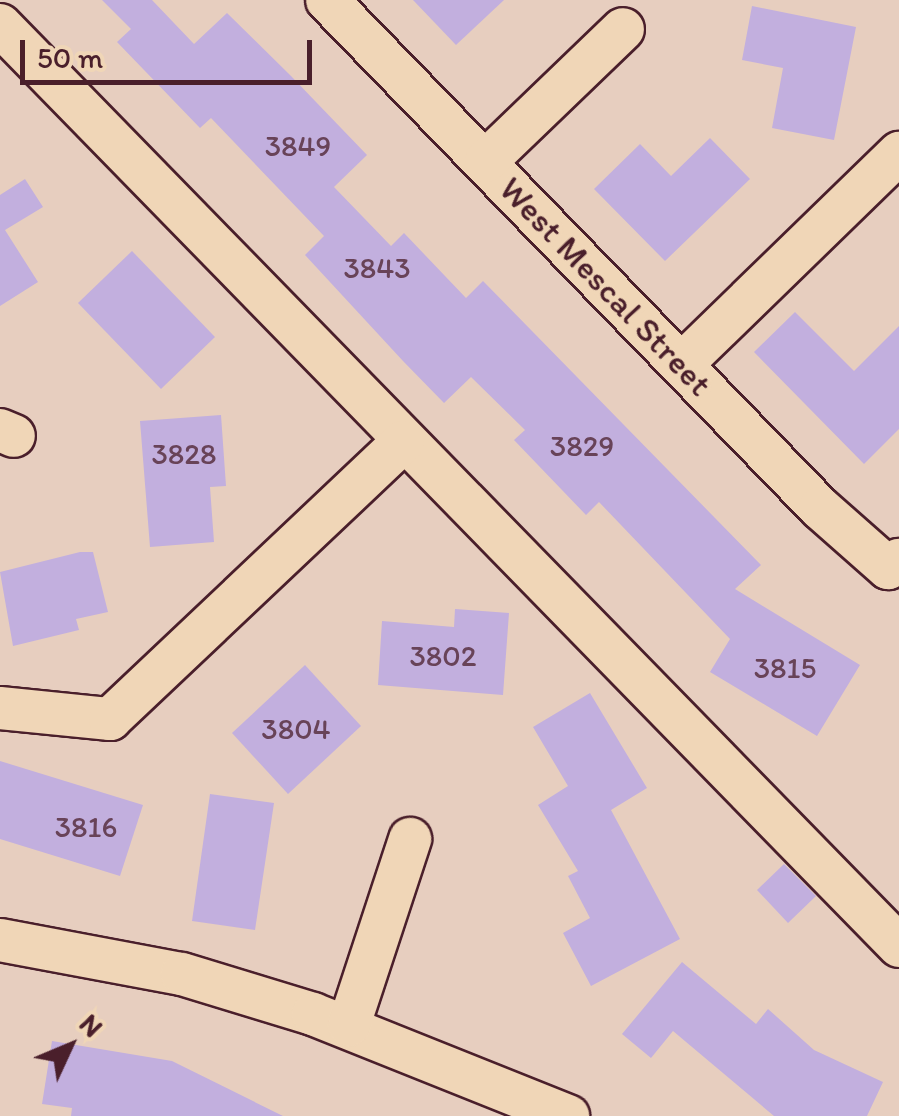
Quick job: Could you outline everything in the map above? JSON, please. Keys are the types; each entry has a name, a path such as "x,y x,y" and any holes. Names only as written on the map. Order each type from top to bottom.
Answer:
{"street":[{"name":"West Mescal Street","path":"327,0 682,364 894,564"},
{"path":"0,25 899,946"},
{"path":"486,161 624,29"},
{"path":"682,364 899,154"},
{"path":"0,708 110,719 403,442"},
{"path":"349,1025 410,839"},
{"path":"0,940 182,974 349,1025 568,1116"}],"building":[{"path":"102,0 152,0 194,44 227,13 291,76 367,155 334,187 391,246 404,233 466,298 483,281 761,565 735,589 860,665 817,736 710,672 730,639 599,502 586,515 514,440 525,430 471,377 444,403 403,361 305,255 324,236 211,118 200,128 117,42 131,29"},
{"path":"413,0 504,0 456,45"},
{"path":"752,6 856,27 834,140 772,128 783,68 742,60"},
{"path":"710,138 750,179 665,261 594,189 640,144 671,176"},
{"path":"25,179 43,207 5,230 38,282 0,306 0,195"},
{"path":"132,251 215,337 161,389 78,303"},
{"path":"795,312 854,371 899,326 899,429 864,464 754,352"},
{"path":"221,415 226,486 210,487 214,542 150,547 140,421"},
{"path":"93,552 108,612 76,619 79,630 13,646 0,572"},
{"path":"455,609 509,613 503,695 378,685 382,621 454,627"},
{"path":"305,665 361,726 288,794 232,733"},
{"path":"590,693 647,788 611,810 680,939 591,986 563,933 590,918 568,876 578,871 538,805 568,786 533,727"},
{"path":"0,761 143,805 120,876 0,839"},
{"path":"210,794 274,803 255,930 192,921"},
{"path":"784,864 816,896 788,923 757,890"},
{"path":"682,962 756,1024 768,1009 814,1050 883,1082 867,1116 774,1116 673,1031 651,1058 622,1034"},
{"path":"52,1041 172,1061 283,1116 71,1116 72,1108 42,1104"}]}
